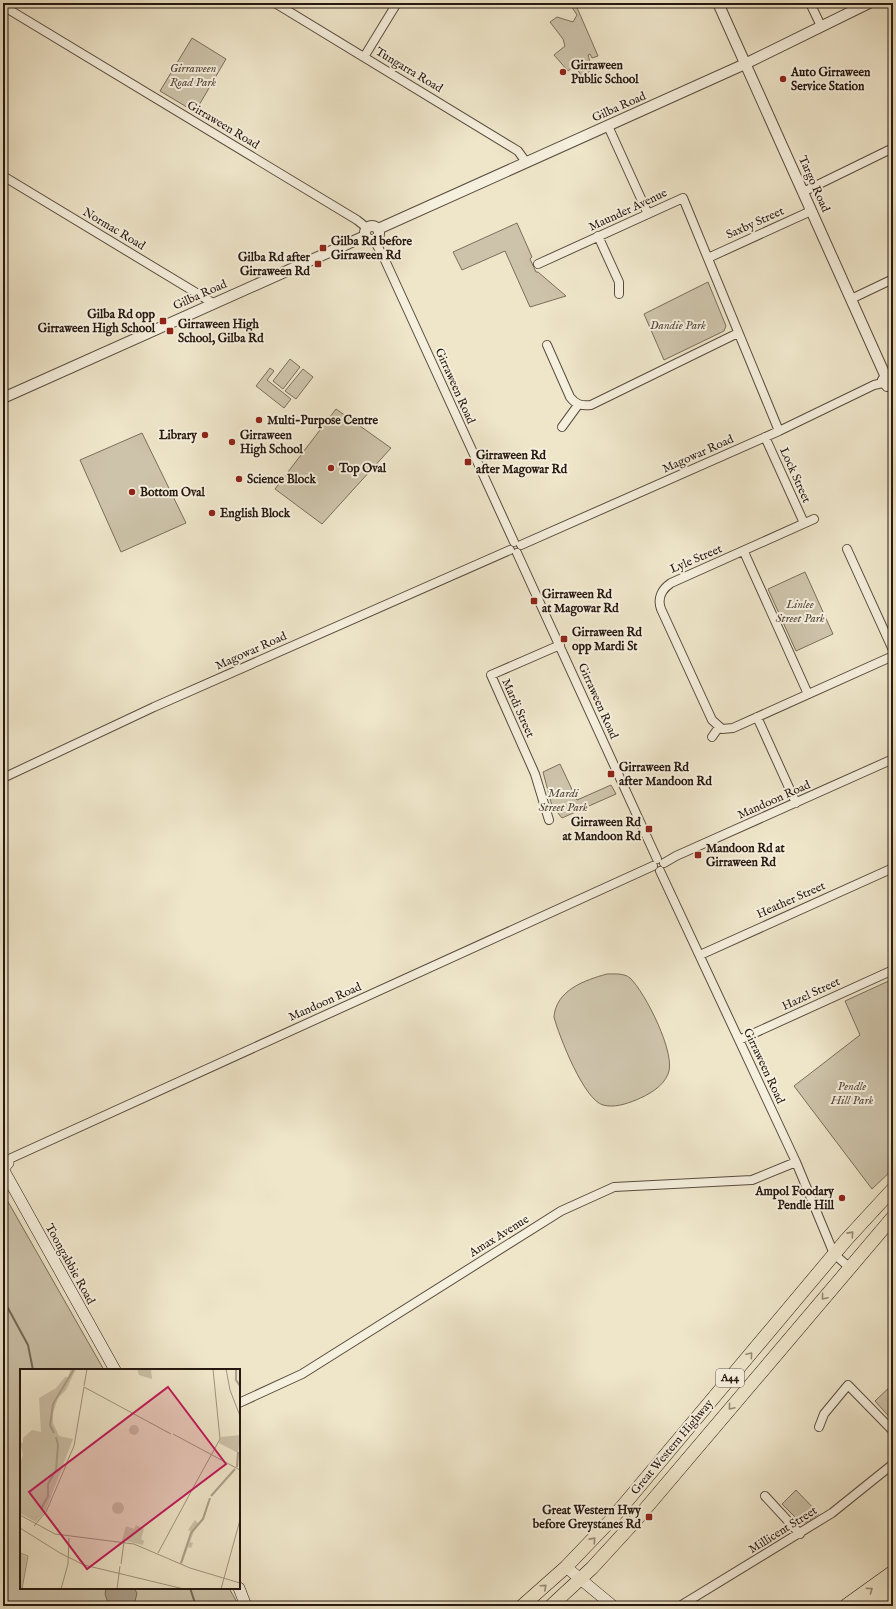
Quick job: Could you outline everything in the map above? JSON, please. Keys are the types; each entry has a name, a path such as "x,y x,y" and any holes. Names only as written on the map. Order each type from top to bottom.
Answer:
{"highway":[{"name":"Great Western Highway","path":"522,1606 566,1567 611,1520 834,1254 893,1189"},
{"name":"Great Western Highway","path":"551,1606 580,1579 635,1521 893,1217"},
{"path":"847,1606 893,1573"},
{"path":"868,1606 893,1588"}],"main road":[{"name":"Toongabbie Road","path":"4,1164 114,1369"},
{"path":"566,1567 613,1606"},
{"path":"239,1589 246,1606"}],"street":[{"name":"Tungarra Road","path":"275,3 518,151 526,162"},
{"path":"364,57 397,3"},
{"name":"Targo Road","path":"718,3 890,383"},
{"path":"810,3 821,26"},
{"name":"Gilba Road","path":"3,398 213,303 369,235 373,226 378,230 745,64 869,3"},
{"name":"Girraween Road","path":"3,6 357,220 369,235 384,258 700,955 796,1162 834,1254 849,1267"},
{"path":"608,126 648,214"},
{"path":"803,192 893,148"},
{"name":"Normac Road","path":"3,176 213,303"},
{"name":"Maunder Avenue","path":"538,264 683,198 779,431"},
{"name":"Saxby Street","path":"708,258 811,211"},
{"path":"598,236 618,282 619,294"},
{"path":"851,299 893,278"},
{"path":"547,345 570,397 578,404 591,405 738,333"},
{"name":"Magowar Road","path":"3,778 154,707 779,431 874,385 890,383"},
{"path":"562,427 578,404"},
{"name":"Lock Street","path":"765,437 804,523"},
{"name":"Lyle Street","path":"719,727 712,720 661,609 660,600 662,591 671,583 744,552 814,519"},
{"path":"847,549 893,650"},
{"path":"744,552 808,694"},
{"name":"Mardi Street","path":"549,820 535,774 491,675 560,645"},
{"path":"712,737 719,727 726,729 733,728 893,656"},
{"path":"757,717 796,803"},
{"name":"Mandoon Road","path":"4,1164 893,758"},
{"name":"Heather Street","path":"700,955 893,868"},
{"name":"Hazel Street","path":"739,1040 893,970"},
{"name":"Amax Avenue","path":"240,1403 302,1374 561,1211 614,1187 752,1180 796,1162"},
{"path":"819,1427 824,1414 848,1385 893,1431"},
{"name":"Millicent Street","path":"680,1606 800,1534 832,1513 893,1464"},
{"path":"765,1496 800,1534"}],"green space":[{"path":"575,3 598,56 592,58 590,54 588,55 592,69 583,77 574,66 568,71 554,55 565,46 563,39 550,22 557,17 573,22 577,15 570,4"},
{"name":"Girraween Road Park","path":"192,38 226,59 195,112 160,91"},
{"path":"517,223 532,257 530,259 536,272 538,272 566,296 530,307 505,251 462,270 453,252"},
{"name":"Dandie Park","path":"708,282 726,326 724,331 664,360 644,314"},
{"path":"290,359 300,367 283,389 273,381"},
{"path":"270,368 274,371 267,380 291,399 284,408 256,386"},
{"path":"303,369 313,377 296,399 285,391"},
{"name":"Top Oval","path":"336,409 391,448 322,524 275,489"},
{"name":"Bottom Oval","path":"142,433 186,523 121,552 80,460"},
{"name":"Linlee Street Park","path":"805,572 833,634 796,651 768,589"},
{"name":"Mardi Street Park","path":"560,764 577,800 611,785 616,794 562,818 552,806 543,772"},
{"path":"607,974 625,975 630,978 644,996 664,1039 670,1065 666,1079 655,1090 632,1101 611,1106 603,1105 596,1101 580,1080 561,1038 554,1017 560,1000 566,993 581,983"},
{"name":"Pendle Hill Park","path":"893,979 893,1169 872,1189 794,1086 860,1035 845,1001"},
{"path":"3,1193 103,1369 20,1369 20,1589 230,1589 239,1606 3,1606"},
{"path":"893,1384 893,1421 875,1401"},
{"path":"796,1490 819,1514 805,1523 800,1522 782,1504"}],"shaded area":[{"path":"106,1589 135,1589 137,1593 134,1606 109,1606 105,1594"}],"waterway":[{"path":"3,1299 28,1345 33,1369"},
{"path":"190,1589 196,1606"}],"place":[{"name":"Girraween Public School","path":"563,72"},
{"name":"Auto Girraween Service Station","path":"783,79"},
{"name":"Gilba Rd before Girraween Rd","path":"323,248"},
{"name":"Gilba Rd after Girraween Rd","path":"318,264"},
{"name":"Gilba Rd opp Girraween High School","path":"163,321"},
{"name":"Girraween High School, Gilba Rd","path":"170,331"},
{"name":"Multi-Purpose Centre","path":"259,420"},
{"name":"Library","path":"205,435"},
{"name":"Girraween High School","path":"232,442"},
{"name":"Girraween Rd after Magowar Rd","path":"468,462"},
{"name":"Top Oval","path":"331,468"},
{"name":"Science Block","path":"239,479"},
{"name":"Bottom Oval","path":"132,492"},
{"name":"English Block","path":"212,513"},
{"name":"Girraween Rd at Magowar Rd","path":"534,601"},
{"name":"Girraween Rd opp Mardi St","path":"564,639"},
{"name":"Girraween Rd after Mandoon Rd","path":"611,774"},
{"name":"Girraween Rd at Mandoon Rd","path":"649,829"},
{"name":"Mandoon Rd at Girraween Rd","path":"698,855"},
{"name":"Ampol Foodary Pendle Hill","path":"842,1198"},
{"name":"Great Western Hwy before Greystanes Rd","path":"649,1517"}]}
